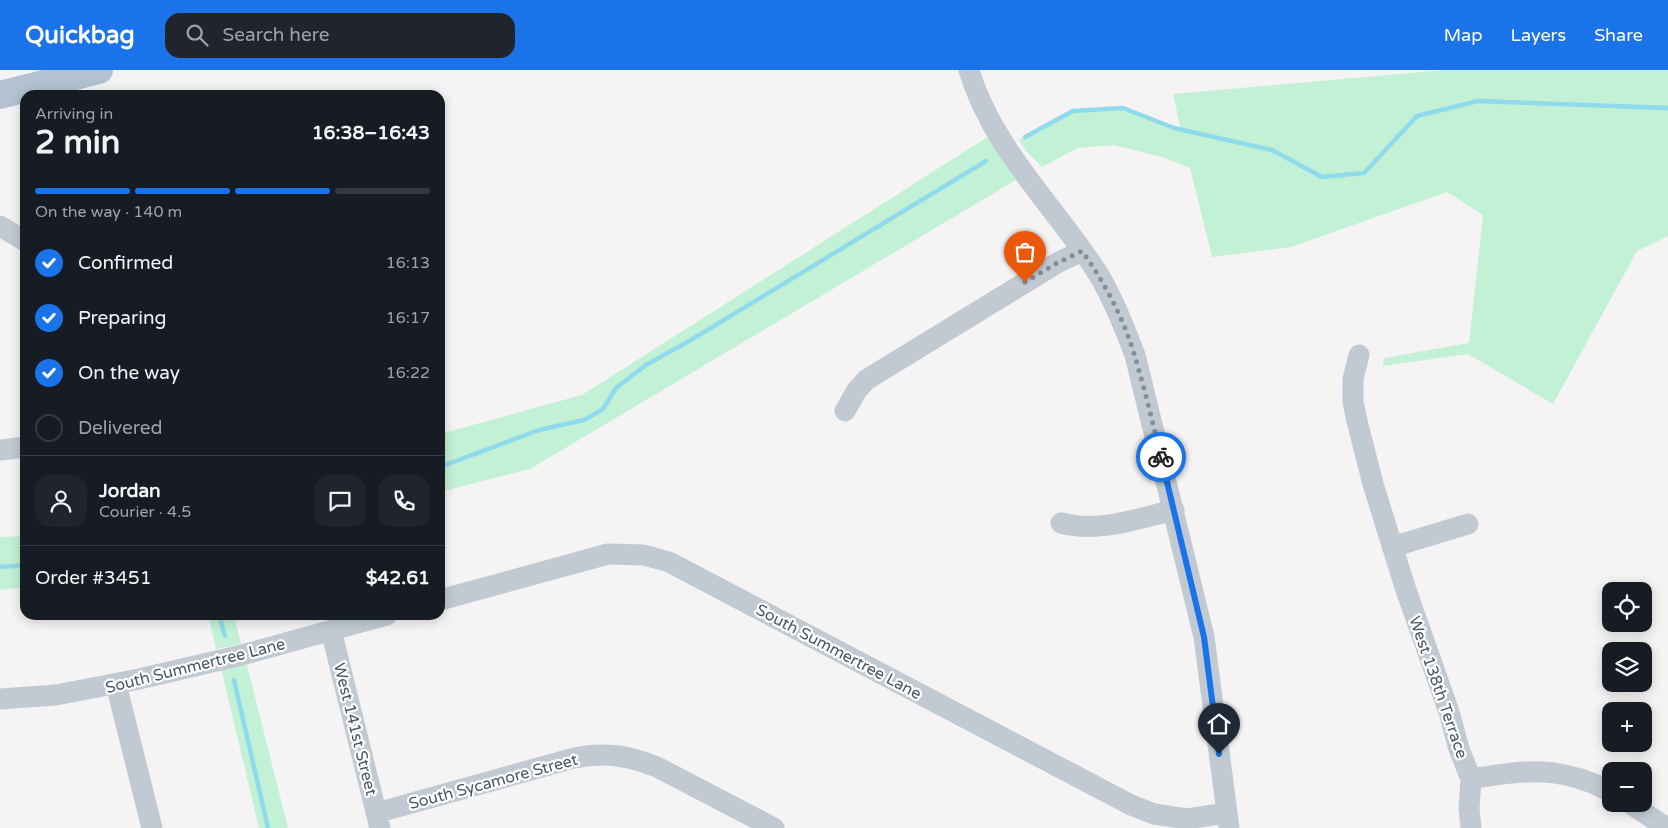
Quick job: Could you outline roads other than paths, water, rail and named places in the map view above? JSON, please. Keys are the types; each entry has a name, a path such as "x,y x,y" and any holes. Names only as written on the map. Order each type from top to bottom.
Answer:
{"main road":[{"path":"0,94 99,70"}],"street":[{"path":"970,70 973,83 996,131 1016,162 1082,251 1106,288 1123,323 1135,356 1204,637 1227,820"},
{"path":"0,226 20,238"},
{"path":"845,411 857,390 866,380 1057,263 1082,251"},
{"name":"West 138th Terrace","path":"1359,355 1354,379 1353,402 1356,421 1392,548 1449,712 1459,749 1472,779 1469,808 1471,828"},
{"path":"0,450 20,447"},
{"path":"1061,524 1093,528 1109,526 1174,510"},
{"path":"1392,548 1468,524"},
{"name":"South Summertree Lane","path":"445,599 608,554 644,555 669,562 1131,805 1154,814 1187,819 1227,820"},
{"name":"South Summertree Lane","path":"0,699 56,695 116,684 238,656 368,620"},
{"name":"West 141st Street","path":"331,630 378,820"},
{"path":"116,684 152,828"},
{"name":"South Sycamore Street","path":"378,820 574,758 591,755 617,755 636,759 657,767 774,828"},
{"path":"1472,779 1515,772 1545,771 1574,776 1602,787"},
{"path":"1643,812 1667,828"}],"waterway":[{"path":"1025,137 1073,111 1123,108 1174,128 1272,150 1322,177 1364,173 1417,116 1478,101 1668,108"},
{"path":"445,465 539,430 584,420 603,409 616,388 646,365 691,340 986,161"},
{"path":"0,567 20,565"},
{"path":"220,620 225,636"},
{"path":"234,680 268,828"}]}
